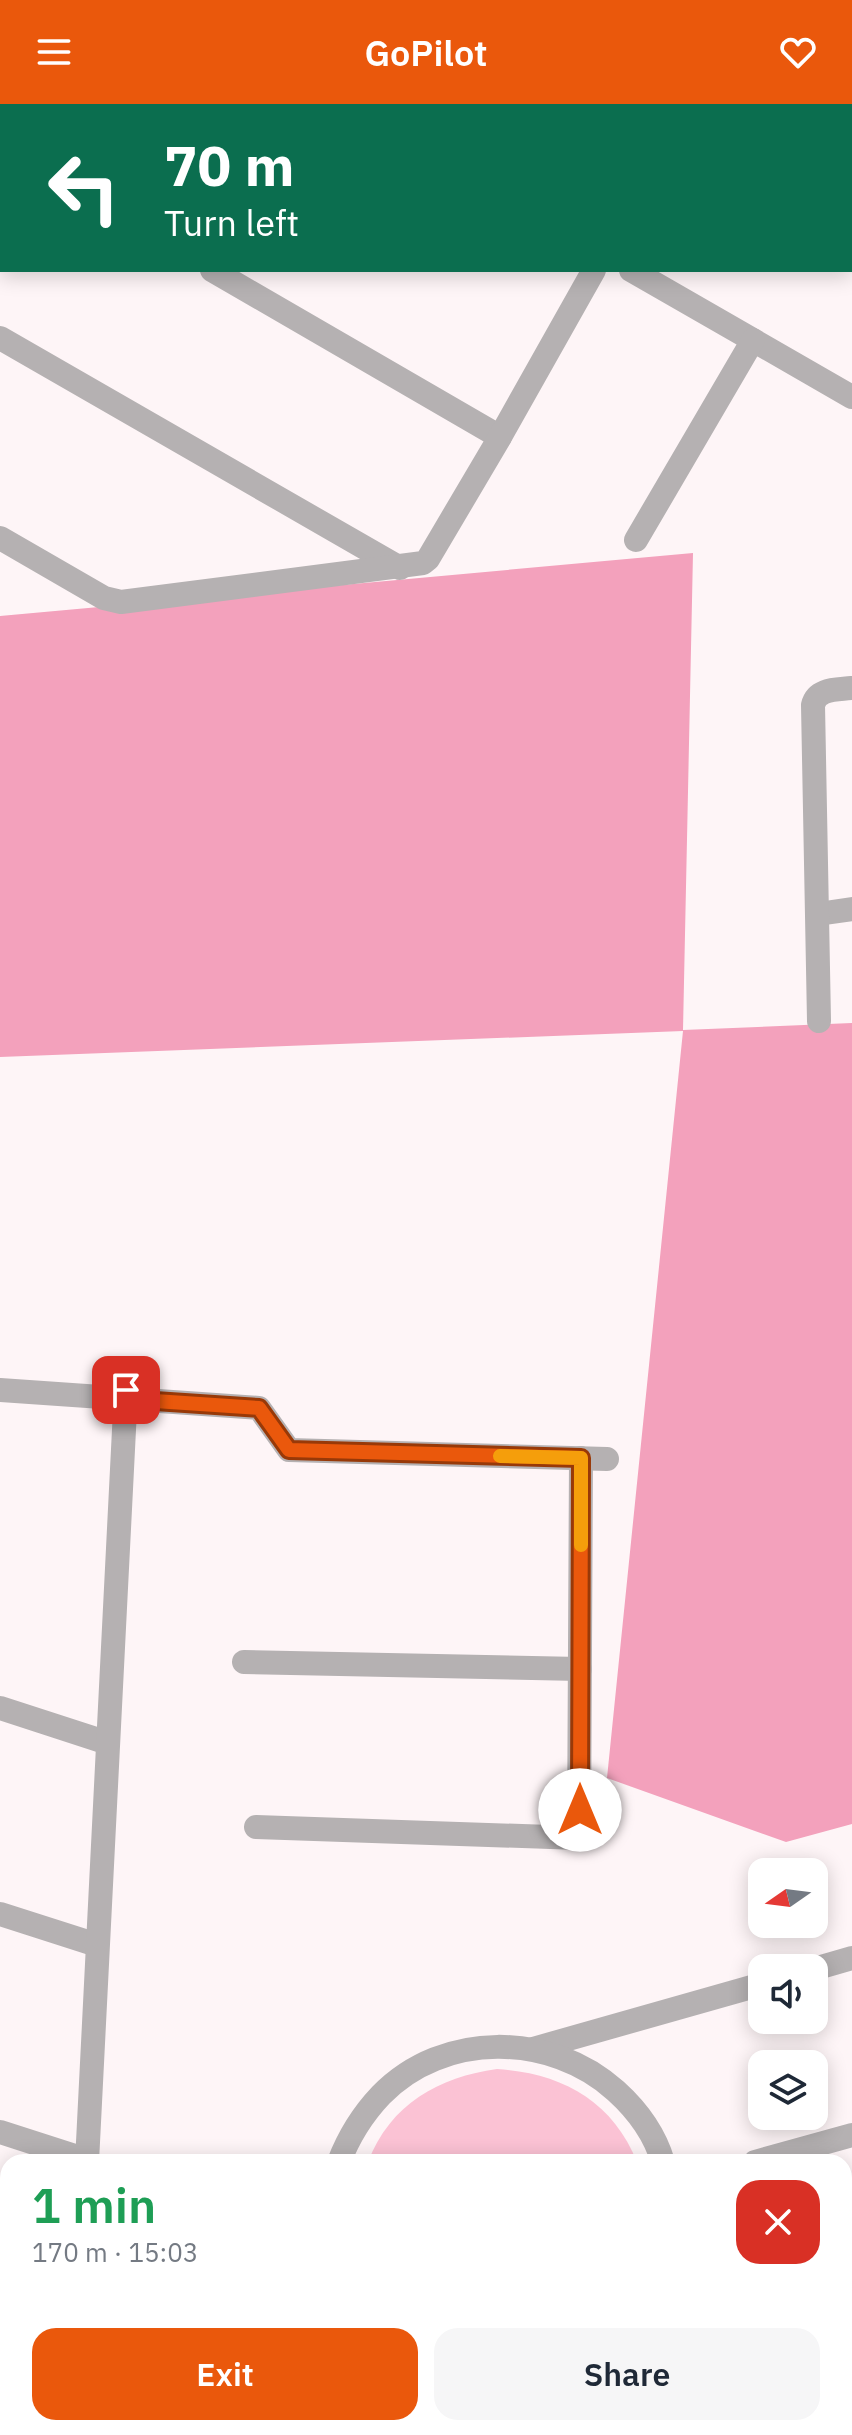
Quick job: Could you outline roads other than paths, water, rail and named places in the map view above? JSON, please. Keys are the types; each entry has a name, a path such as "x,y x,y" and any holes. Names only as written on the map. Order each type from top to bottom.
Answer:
{"street":[{"path":"215,272 500,437"},
{"path":"0,538 104,598 121,602 418,565 428,559 593,272"},
{"path":"634,272 852,397"},
{"path":"0,338 400,568"},
{"path":"636,540 753,340"},
{"path":"819,1021 813,705 815,697 821,692 852,688"},
{"path":"818,914 852,909"},
{"path":"0,1390 126,1394 259,1408 289,1450 607,1459"},
{"path":"87,2154 126,1394"},
{"path":"256,1827 579,1838 581,1458"},
{"path":"244,1662 580,1669"},
{"path":"0,1708 108,1743"},
{"path":"0,1914 97,1945"},
{"path":"828,1965 852,1958"},
{"path":"532,2049 748,1988"},
{"path":"342,2154 364,2114 406,2074 432,2060 489,2046 547,2052 603,2080 627,2101 646,2125 659,2154"},
{"path":"0,2132 66,2154"},
{"path":"784,2154 852,2135"}]}
